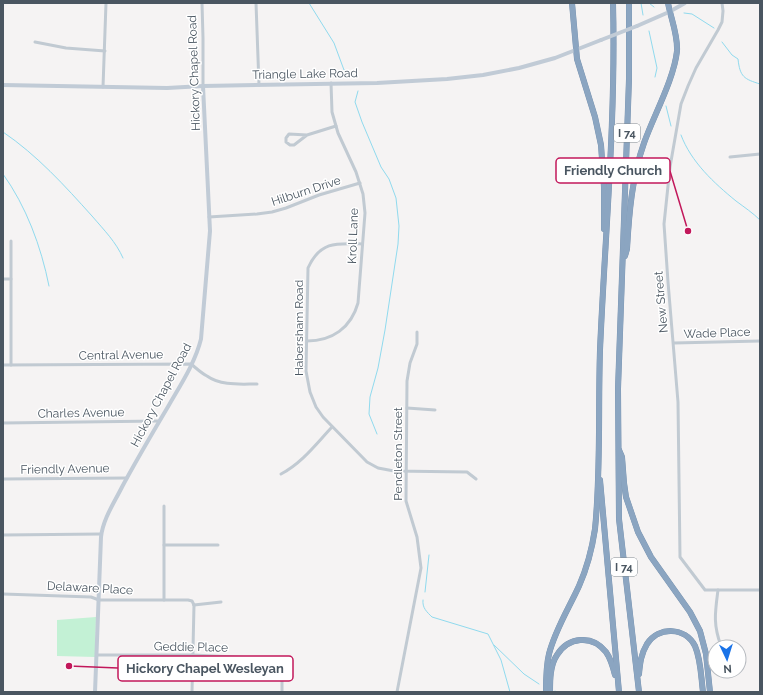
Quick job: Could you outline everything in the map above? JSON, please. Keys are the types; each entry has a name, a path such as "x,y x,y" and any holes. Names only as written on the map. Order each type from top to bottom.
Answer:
{"highway":[{"path":"572,3 575,51 595,117 601,145 604,186 603,226 607,239"},
{"name":"I 74","path":"613,3 613,64 607,239 600,351 599,460 619,691"},
{"name":"I 74","path":"629,3 629,79 618,389 618,445 619,519 638,690"},
{"path":"623,264 627,249 630,208 640,156 676,60 677,38 669,12 668,3"},
{"path":"618,445 622,457 626,497 638,532 651,557 690,612 700,631 706,654 710,692"},
{"path":"546,692 547,669 550,652 556,633 589,562 595,529 599,460"},
{"path":"638,690 641,658 648,644 657,635 669,631 679,632 688,637 695,647 699,661 702,692"},
{"path":"550,692 551,674 556,656 567,644 577,640 588,640 597,644 605,651 612,664 619,691"}],"street":[{"path":"103,87 106,3"},
{"name":"Hickory Chapel Road","path":"95,692 101,534 108,515 127,478 198,350 202,331 209,238 209,217 203,86 202,3"},
{"path":"256,3 259,85"},
{"name":"Triangle Lake Road","path":"3,85 167,88 415,81 483,75 519,68 575,51 637,26 669,12 685,3"},
{"name":"New Street","path":"718,590 705,590 680,557 678,402 664,231 670,167 681,104 696,68 722,22 722,3"},
{"path":"35,42 66,48 104,51"},
{"name":"Kroll Lane","path":"307,341 322,340 345,328 353,317 358,303 365,213 360,183 336,126 332,112 331,83"},
{"path":"307,135 292,133 287,136 286,140 288,144 294,145 307,135 336,126"},
{"path":"730,158 760,154"},
{"name":"Hilburn Drive","path":"209,217 272,212 319,195 360,183"},
{"path":"11,241 11,365"},
{"name":"Habersham Road","path":"362,244 330,244 319,251 311,261 308,268 306,371 310,392 316,407 332,427 367,462 378,468 406,471 468,472 476,479"},
{"path":"3,279 11,279"},
{"name":"Pendleton Street","path":"397,692 420,568 417,537 406,501 408,375 416,344 417,332"},
{"name":"Wade Place","path":"674,343 760,341"},
{"path":"191,364 214,380 225,383 257,384"},
{"name":"Central Avenue","path":"3,366 191,364"},
{"path":"407,408 435,410"},
{"name":"Charles Avenue","path":"3,423 159,421"},
{"path":"281,474 295,466 303,459 332,427"},
{"name":"Friendly Avenue","path":"3,479 127,478"},
{"path":"164,506 164,600"},
{"path":"3,535 101,534"},
{"path":"164,545 218,545"},
{"path":"718,639 715,622 718,590 760,590"},
{"name":"Delaware Place","path":"3,594 91,597 99,600 188,600 192,601 194,605 222,602"},
{"path":"192,692 194,605"},
{"name":"Geddie Place","path":"97,655 193,655 276,659 280,660 282,664 282,692"}],"green space":[{"path":"96,617 95,657 57,656 57,620"}],"waterway":[{"path":"309,3 334,43 344,70 355,76"},
{"path":"641,3 643,15"},
{"path":"649,3 654,7"},
{"path":"684,13 692,14 714,28"},
{"path":"649,31 657,68 655,77"},
{"path":"722,42 732,55 738,59 742,74 750,81 760,84"},
{"path":"358,91 355,102 381,167 389,179 396,198 399,226 398,244 385,330 378,368 370,397 369,414 377,434"},
{"path":"666,106 671,126"},
{"path":"3,132 39,161 61,182 109,236 123,258"},
{"path":"681,135 685,145 704,171 728,194 760,220"},
{"path":"3,174 19,199 32,227 42,256 49,286"},
{"path":"425,592 429,555"},
{"path":"423,600 424,608 432,617 488,634 501,660 510,692"},
{"path":"494,645 524,674 539,684"}],"place":[{"name":"Friendly Church","path":"688,231"},
{"name":"Hickory Chapel Wesleyan","path":"69,666"}]}
